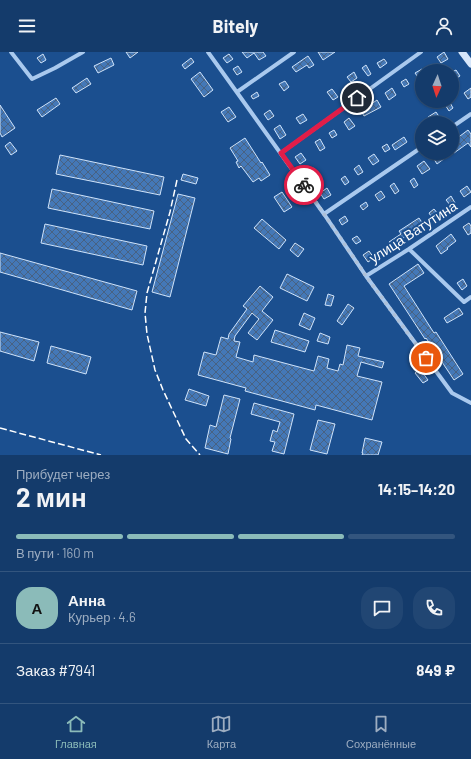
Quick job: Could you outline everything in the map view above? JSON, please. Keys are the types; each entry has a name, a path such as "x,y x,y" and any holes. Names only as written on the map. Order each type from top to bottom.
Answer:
{"main road":[{"path":"462,52 471,64"}],"street":[{"path":"11,52 32,79 56,68 82,52"},
{"path":"208,52 281,153 366,276 452,393 471,403"},
{"path":"281,153 421,52"},
{"path":"237,92 292,53"},
{"path":"459,122 471,114"},
{"path":"324,214 415,152"},
{"name":"улица Ватутина","path":"366,276 471,207"},
{"path":"409,249 464,302 471,297"}],"building":[{"path":"126,52 138,52 130,58"},
{"path":"242,52 263,52 266,56 259,60 254,53 247,58"},
{"path":"318,52 335,52 323,60"},
{"path":"444,52 448,59 441,63 437,57"},
{"path":"43,54 46,60 41,63 37,58"},
{"path":"229,54 233,59 227,63 223,58"},
{"path":"308,56 314,65 309,68 307,65 296,72 292,67"},
{"path":"111,58 114,65 98,73 94,66"},
{"path":"191,58 194,62 185,69 182,65"},
{"path":"384,59 387,63 380,68 377,63"},
{"path":"366,65 371,74 368,76 362,68"},
{"path":"238,66 242,72 237,75 233,69"},
{"path":"200,72 213,90 204,97 191,79"},
{"path":"354,72 357,78 351,82 347,77"},
{"path":"87,78 91,84 76,93 72,88"},
{"path":"406,79 409,84 404,87 401,82"},
{"path":"285,81 289,87 284,91 279,84"},
{"path":"392,88 396,95 389,100 385,93"},
{"path":"471,88 471,97 468,99 464,93"},
{"path":"332,89 338,97 333,100 327,92"},
{"path":"257,92 259,96 253,99 251,96"},
{"path":"56,98 60,104 42,117 37,110"},
{"path":"377,100 381,107 364,116 361,111"},
{"path":"0,105 15,128 2,137 0,133"},
{"path":"229,107 236,117 228,122 221,112"},
{"path":"270,110 274,116 268,120 264,114"},
{"path":"436,112 439,116 430,116"},
{"path":"303,114 307,120 300,124 296,118"},
{"path":"349,118 355,126 349,130 344,122"},
{"path":"280,125 286,135 280,139 274,129"},
{"path":"334,130 337,135 332,138 329,133"},
{"path":"468,130 471,134 471,147 468,143 459,149 459,137"},
{"path":"404,137 407,142 395,150 392,145"},
{"path":"245,138 270,175 261,181 259,178 253,182 241,166 239,168 236,162 238,161 230,148"},
{"path":"320,139 325,148 320,151 315,142"},
{"path":"10,142 17,151 11,155 5,146"},
{"path":"387,144 390,149 385,152 382,147"},
{"path":"301,153 306,160 300,164 295,157"},
{"path":"374,154 379,161 373,165 368,158"},
{"path":"60,155 164,177 160,195 56,174"},
{"path":"434,160 442,160 437,164"},
{"path":"424,161 430,169 422,174 417,166"},
{"path":"359,165 363,172 358,175 354,169"},
{"path":"314,168 318,175 310,180 306,173"},
{"path":"183,174 198,178 196,184 181,180"},
{"path":"345,176 349,182 345,185 341,179"},
{"path":"414,178 418,185 414,188 410,181"},
{"path":"394,183 399,191 395,194 390,186"},
{"path":"467,186 471,192 464,197 460,191"},
{"path":"327,188 331,195 324,199 320,193"},
{"path":"52,189 154,211 150,229 48,208"},
{"path":"381,191 385,197 379,201 375,195"},
{"path":"282,192 292,207 284,212 274,197"},
{"path":"178,194 195,198 170,297 152,292"},
{"path":"451,196 455,203 451,206 446,200"},
{"path":"366,202 368,206 363,210 360,206"},
{"path":"434,209 438,214 432,218 429,213"},
{"path":"345,216 348,221 342,225 339,220"},
{"path":"419,218 423,224 392,246 389,242 401,234 399,231"},
{"path":"262,219 286,240 279,249 254,228"},
{"path":"469,223 471,226 471,233 468,235 463,227"},
{"path":"45,224 147,246 143,265 41,243"},
{"path":"451,234 456,241 441,254 436,246"},
{"path":"357,236 361,241 356,244 352,239"},
{"path":"295,243 304,249 298,257 290,250"},
{"path":"369,251 374,258 368,262 363,255"},
{"path":"0,253 137,291 132,310 0,272"},
{"path":"418,264 424,273 404,286 434,333 436,332 463,374 454,380 389,284"},
{"path":"287,274 314,287 307,301 280,288"},
{"path":"463,279 467,286 462,290 457,283"},
{"path":"260,286 273,297 262,311 273,320 257,340 248,333 259,319 252,313 235,336 234,341 240,342 236,357 253,362 254,355 314,371 318,356 329,359 327,368 338,371 340,364 343,365 347,345 360,348 358,356 384,362 382,368 361,362 357,376 382,382 372,420 316,405 315,410 245,391 246,388 198,375 204,352 216,355 221,337 228,339 229,334 247,309 243,306"},
{"path":"328,294 334,296 331,306 325,305"},
{"path":"348,304 354,308 342,325 337,321"},
{"path":"459,308 463,314 447,323 444,318"},
{"path":"304,313 315,318 310,330 299,325"},
{"path":"275,330 309,341 305,352 271,342"},
{"path":"0,332 39,342 34,361 0,351"},
{"path":"320,333 330,337 328,344 317,341"},
{"path":"51,346 91,357 86,374 47,363"},
{"path":"420,369 428,380 423,383 415,373"},
{"path":"189,389 209,396 206,406 185,400"},
{"path":"224,395 240,399 230,438 228,454 205,448 210,425 216,427"},
{"path":"254,403 294,414 284,454 272,451 275,442 270,441 273,430 277,432 280,422 251,414"},
{"path":"318,420 335,424 327,454 310,450"},
{"path":"365,438 382,442 378,455 362,455"}],"railway":[{"path":"177,180 170,212 147,293 145,313 147,334 155,370 186,439 200,455"},
{"path":"0,428 101,455"}],"way so far":[{"path":"304,185 366,276 426,358"}],"route":[{"path":"304,185 281,153 357,98"}]}
